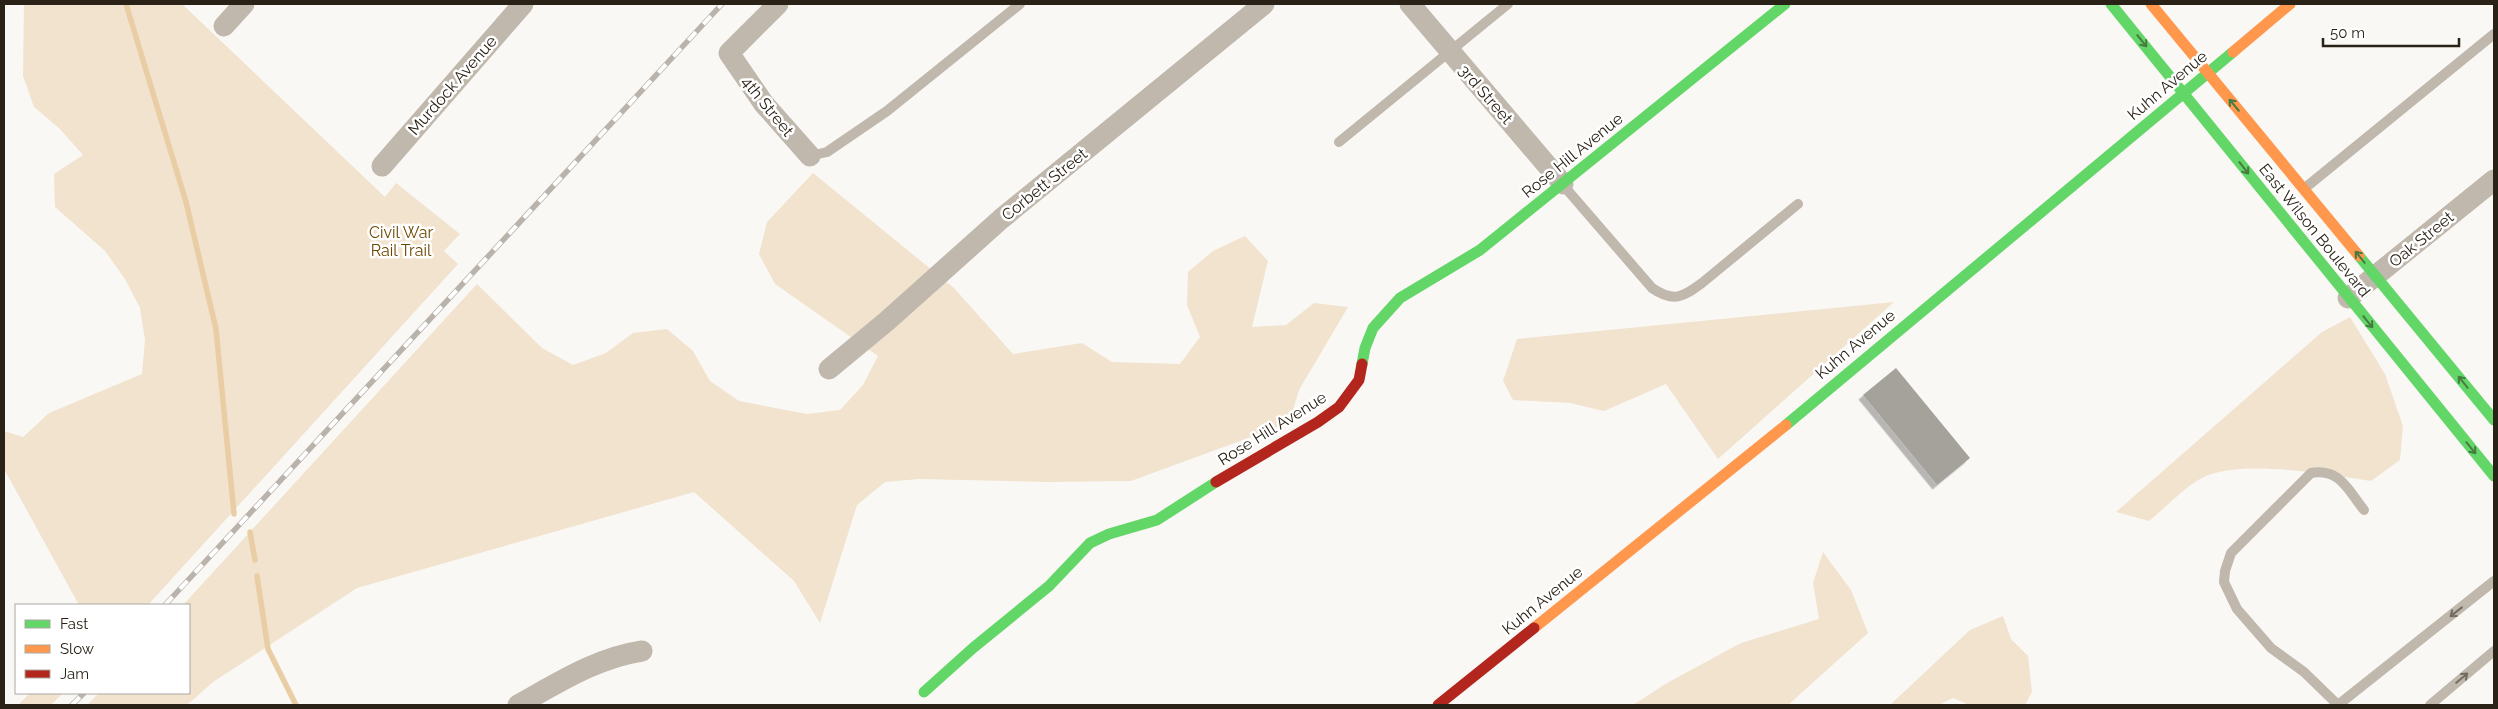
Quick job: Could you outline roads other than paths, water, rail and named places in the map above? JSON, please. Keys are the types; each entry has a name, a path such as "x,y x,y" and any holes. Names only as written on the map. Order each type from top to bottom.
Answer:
{"street":[{"path":"224,26 244,4"},
{"name":"Murdock Avenue","path":"382,166 522,4"},
{"name":"4th Street","path":"778,4 729,53 764,104 810,156"},
{"name":"Corbett Street","path":"828,368 902,308 1001,219 1264,4"},
{"name":"3rd Street","path":"1410,4 1563,184"},
{"name":"Rose Hill Avenue","path":"924,692 966,654 1043,591 1090,543 1109,534 1140,526 1164,517 1233,470 1318,422 1339,407 1358,380 1373,328 1400,298 1421,283 1480,250 1785,4"},
{"name":"East Wilson Boulevard","path":"2112,4 2348,298 2494,476"},
{"name":"East Wilson Boulevard","path":"2151,4 2494,420"},
{"name":"Kuhn Avenue","path":"1438,705 1767,440 2290,4"},
{"name":"Oak Street","path":"2348,298 2494,180"},
{"path":"518,705 593,664 619,654 642,651"}],"lane":[{"path":"810,156 828,152 880,116 1020,4"},
{"path":"1339,142 1508,4"},
{"path":"2304,189 2494,34"},
{"path":"1563,184 1652,288 1673,298 1686,294 1702,283 1798,204"},
{"path":"2364,510 2332,473 2322,471 2311,473 2231,553 2225,571 2224,582 2228,594 2262,639 2276,652 2310,677 2338,705 2494,582"},
{"path":"2430,705 2494,651"}],"waterway":[{"path":"126,4 186,202 216,329 234,514"},
{"path":"250,532 255,560"},
{"path":"257,576 268,649 296,705"}],"railway":[{"path":"166,604 722,4"},
{"path":"72,705 83,694"}],"park label":[{"name":"Civil War Rail Trail","path":"401,241"}]}
